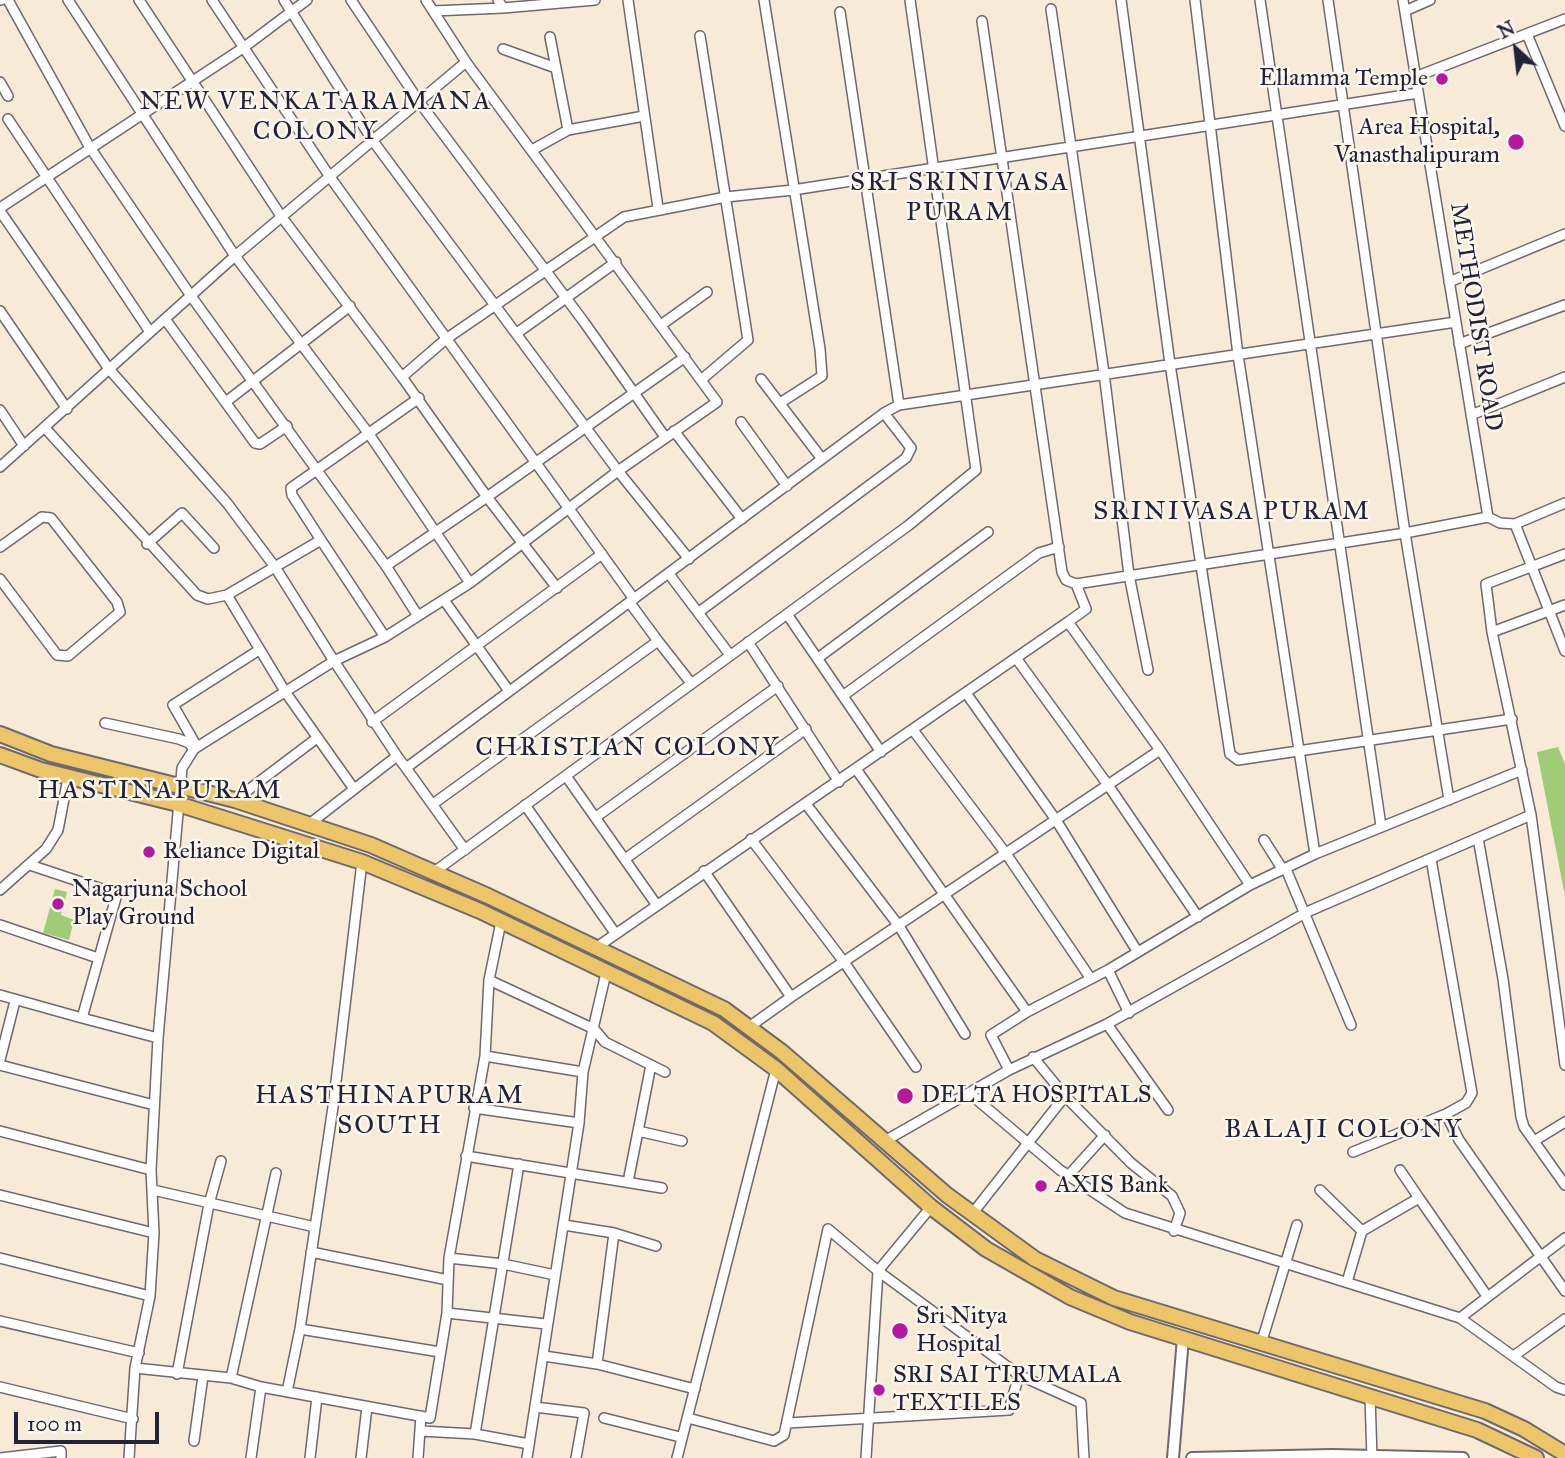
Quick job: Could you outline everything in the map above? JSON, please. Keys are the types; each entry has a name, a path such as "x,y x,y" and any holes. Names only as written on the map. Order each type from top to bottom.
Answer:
{"main road":[{"path":"0,734 51,754 235,800 371,845 434,872 684,988 749,1027 883,1142 972,1214 1035,1259 1114,1298 1485,1411 1524,1429 1565,1454"},
{"path":"0,755 68,778 178,804 362,862 501,922 713,1023 776,1069 931,1207 986,1250 1070,1297 1130,1322 1295,1371 1510,1443 1536,1458"},
{"path":"1295,1371 1303,1356"}],"street":[{"path":"8,0 89,146 191,296 319,470 418,615"},
{"path":"68,0 140,116 235,256 369,434 471,583"},
{"path":"139,0 281,216 419,398 522,545 557,587"},
{"path":"212,0 330,177 602,554 658,641 691,684"},
{"path":"284,0 373,141 618,471 689,559"},
{"path":"307,0 243,48 89,146 0,209 109,369 227,503 275,567 372,722 465,850"},
{"path":"351,0 420,103 665,437"},
{"path":"129,1458 135,1368 150,1296 154,1233 151,1170 158,1038 178,785 182,768 196,748 334,661 385,637 471,583 618,471 717,402 596,234 466,62 426,0"},
{"path":"433,11 500,4 595,0"},
{"path":"628,0 658,208"},
{"path":"764,0 820,349 821,376 780,403"},
{"path":"434,872 928,511 976,470 910,0"},
{"path":"1121,0 1170,364 1230,754 1238,760 1512,719"},
{"path":"1195,0 1208,125 1238,355 1266,553 1301,750 1315,854"},
{"path":"1260,0 1274,114 1341,542 1381,826"},
{"path":"1328,0 1405,533 1449,800"},
{"name":"METHODIST ROAD","path":"1403,0 1488,517"},
{"path":"1405,11 1430,0"},
{"path":"1051,9 1104,373 1129,575 1148,670"},
{"path":"840,12 899,405"},
{"path":"1415,77 1565,19"},
{"path":"982,21 1062,572 1066,580 1076,584 1405,533 1488,517 1500,523 1515,524 1565,503"},
{"path":"1527,34 1565,126"},
{"path":"700,36 748,341 701,380"},
{"path":"550,37 568,130"},
{"path":"503,49 556,68"},
{"path":"0,467 67,410 109,369 281,216 466,62"},
{"path":"0,82 8,96"},
{"path":"402,377 446,339 624,217 658,208 726,197 793,190 1069,145 1418,93"},
{"path":"532,150 568,130 645,116"},
{"path":"8,119 150,332"},
{"path":"1449,282 1565,234"},
{"path":"517,333 616,262"},
{"path":"661,324 707,292"},
{"path":"1460,344 1565,305"},
{"path":"227,401 255,382 349,306"},
{"path":"0,312 67,410"},
{"path":"165,319 255,443 260,444 287,426"},
{"path":"406,768 884,413 899,405 1456,322"},
{"path":"386,566 685,357"},
{"path":"1471,415 1565,377"},
{"path":"761,379 822,459"},
{"path":"385,637 291,491 294,484 319,470 419,398"},
{"path":"0,410 24,446"},
{"path":"699,612 911,452 908,443 884,413"},
{"path":"741,422 787,486"},
{"path":"45,428 197,595 208,599 227,595 321,540"},
{"path":"674,431 742,519"},
{"path":"148,544 182,513 214,548"},
{"path":"0,547 42,517 51,518 117,602 120,612 68,656 57,655 0,579"},
{"path":"1515,524 1565,652"},
{"path":"818,658 989,532"},
{"path":"844,695 1039,553 1059,547"},
{"path":"372,722 602,554"},
{"path":"1565,554 1486,584 1492,632 1531,815 1565,1066"},
{"path":"669,574 730,654"},
{"path":"597,947 1086,609 1076,584"},
{"path":"227,595 286,693 354,789"},
{"path":"444,600 509,691"},
{"path":"1492,632 1565,605"},
{"path":"787,614 881,752"},
{"path":"1068,622 1160,750 1250,885"},
{"path":"433,804 658,641"},
{"path":"748,642 839,782"},
{"path":"196,748 173,705 259,650"},
{"path":"1016,658 1108,785 1198,917"},
{"path":"596,817 778,687"},
{"path":"965,693 1056,820 1137,951"},
{"path":"105,723 179,739 196,748"},
{"path":"625,859 806,729"},
{"path":"913,730 1007,855 1091,979"},
{"path":"235,800 317,738"},
{"path":"749,1027 1160,750"},
{"path":"308,825 397,756"},
{"path":"856,769 946,893 1027,1012"},
{"path":"1009,1070 991,1035 1027,1012 1108,970 1250,885 1381,826 1522,770"},
{"path":"566,776 656,904"},
{"path":"0,890 46,849 58,830 68,778"},
{"path":"806,804 899,926 965,1034"},
{"path":"525,805 615,933"},
{"path":"883,1142 1033,1057 1129,1013 1307,912 1531,815"},
{"path":"1478,838 1503,979 1521,1117 1534,1141 1565,1185"},
{"path":"751,839 844,961 916,1067"},
{"path":"1264,840 1285,869 1307,912 1351,1025"},
{"path":"1353,1152 1446,1114 1466,1103 1472,1093 1431,859"},
{"path":"287,1392 300,1329 333,1107 362,862"},
{"path":"30,865 117,894 82,1017"},
{"path":"704,871 791,997"},
{"path":"135,1368 231,1378 261,1387 430,1418 447,1313 449,1258 485,1056 489,980 501,922"},
{"path":"0,925 98,958"},
{"path":"1108,970 1129,1013"},
{"path":"527,1458 579,1123 583,1072 606,973"},
{"path":"489,980 594,1029 605,1042 665,1072"},
{"path":"0,995 158,1038"},
{"path":"15,1001 0,1062 154,1104"},
{"path":"1107,1024 1168,1110"},
{"path":"485,1056 583,1072"},
{"path":"1033,1057 1065,1097 1131,1163 1177,1203 1180,1213 1174,1231"},
{"path":"628,1182 651,1065"},
{"path":"677,1458 680,1437 688,1419 776,1069"},
{"path":"969,1093 1028,1145 1125,1213 1174,1231 1460,1318 1556,1387 1565,1390"},
{"path":"972,1214 1065,1097"},
{"path":"474,1108 579,1123"},
{"path":"1446,1114 1459,1140 1565,1291"},
{"path":"1534,1141 1565,1122"},
{"path":"0,1131 151,1170"},
{"path":"638,1131 682,1141"},
{"path":"1068,1175 1105,1135"},
{"path":"466,1156 662,1188"},
{"path":"177,1374 209,1204 221,1161"},
{"path":"475,1434 519,1164"},
{"path":"1400,1170 1487,1296"},
{"path":"231,1378 275,1173"},
{"path":"153,1190 315,1227"},
{"path":"1320,1190 1362,1231"},
{"path":"0,1195 154,1233"},
{"path":"1347,1282 1362,1231 1419,1198"},
{"path":"866,1458 866,1420 878,1271 931,1207"},
{"path":"564,1225 614,1233 656,1246"},
{"path":"1261,1344 1297,1225"},
{"path":"688,1419 774,1441 784,1435 828,1229 878,1271 1018,1375 1081,1403 1084,1458"},
{"path":"597,1364 614,1233"},
{"path":"1460,1318 1565,1238"},
{"path":"311,1252 448,1280"},
{"path":"0,1258 150,1296"},
{"path":"449,1258 503,1264 555,1275"},
{"path":"447,1313 547,1324"},
{"path":"1515,1355 1565,1319"},
{"path":"0,1321 139,1353"},
{"path":"300,1329 440,1352"},
{"path":"1173,1458 1183,1338"},
{"path":"544,1356 597,1364 695,1389"},
{"path":"788,1423 1009,1410 1018,1375"},
{"path":"194,1441 203,1376"},
{"path":"0,1387 133,1419"},
{"path":"251,1458 261,1387"},
{"path":"1370,1396 1372,1456"},
{"path":"310,1458 317,1398"},
{"path":"535,1406 584,1413 576,1458"},
{"path":"361,1458 368,1407"},
{"path":"418,1458 421,1416"},
{"path":"604,1418 680,1437"},
{"path":"421,1431 475,1434 529,1444"},
{"path":"1506,1458 1510,1443"},
{"path":"0,1458 61,1451 61,1458"},
{"path":"1192,1458 1464,1458"}],"green space":[{"path":"1558,747 1565,764 1565,896 1537,752"},
{"name":"Nagarjuna School Play Ground","path":"55,889 67,892 61,915 74,920 69,940 43,933"}],"place":[{"name":"Ellamma Temple","path":"1442,79"},
{"name":"Area Hospital, Vanasthalipuram","path":"1516,142"},
{"name":"Reliance Digital","path":"149,852"},
{"name":"Nagarjuna School Play Ground","path":"58,904"},
{"name":"DELTA HOSPITALS","path":"905,1096"},
{"name":"AXIS Bank","path":"1041,1186"},
{"name":"Sri Nitya Hospital","path":"900,1331"},
{"name":"SRI SAI TIRUMALA TEXTILES","path":"879,1390"}],"district":[{"name":"NEW VENKATARAMANA COLONY","path":"316,118"},
{"name":"SRI SRINIVASA PURAM","path":"960,199"},
{"name":"SRINIVASA PURAM","path":"1232,513"},
{"name":"CHRISTIAN COLONY","path":"628,749"},
{"name":"HASTINAPURAM","path":"160,792"},
{"name":"HASTHINAPURAM SOUTH","path":"390,1112"},
{"name":"BALAJI COLONY","path":"1344,1131"}]}
